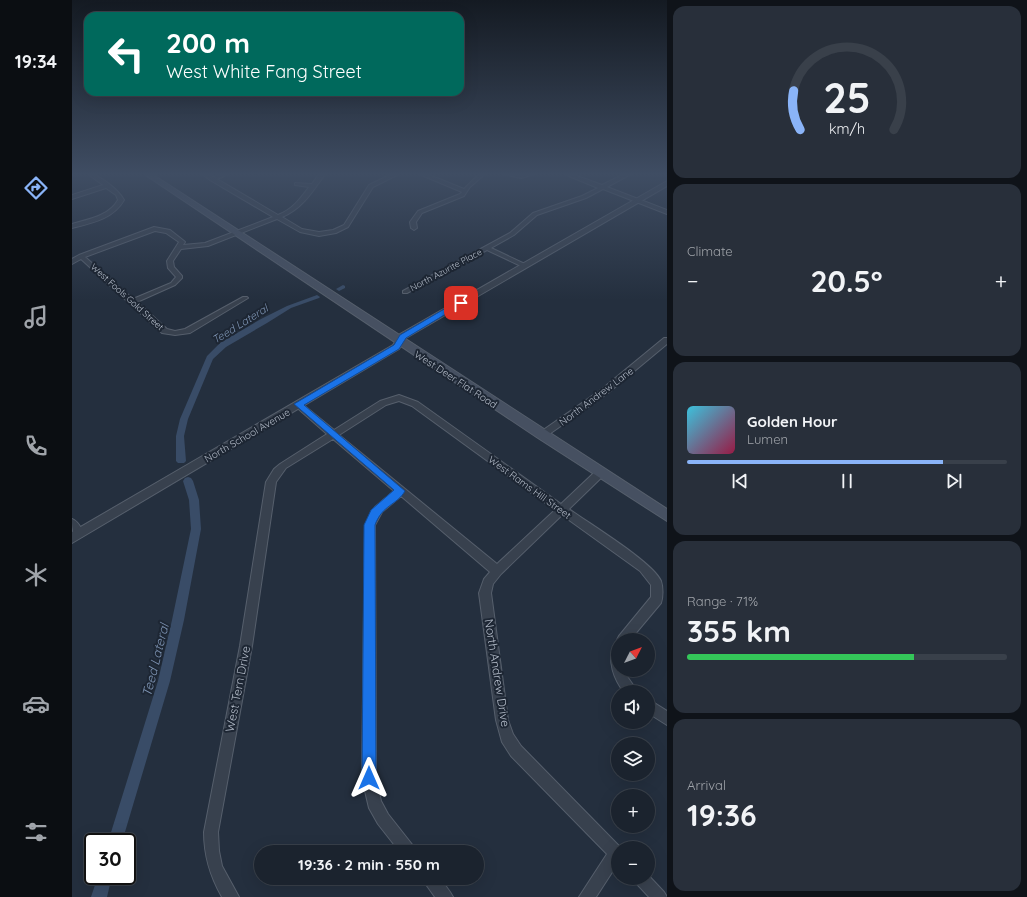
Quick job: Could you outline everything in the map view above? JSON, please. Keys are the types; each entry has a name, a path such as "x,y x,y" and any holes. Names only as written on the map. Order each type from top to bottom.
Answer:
{"main road":[{"name":"West Deer Flat Road","path":"211,216 400,342 667,516"}],"street":[{"path":"72,226 102,216"},
{"path":"180,246 206,245 277,217 300,230 312,234 328,233 346,226 352,216"},
{"path":"414,228 413,222 417,216"},
{"name":"North Azurite Place","path":"405,292 512,234 533,216"},
{"name":"North School Avenue","path":"76,536 396,347 403,336 611,216"},
{"path":"72,262 81,256 160,229 168,231 182,242 172,258 170,265 180,278 173,284 132,302"},
{"path":"487,248 525,266"},
{"name":"West Fools Gold Street","path":"81,256 165,331 175,334 187,331 245,298"},
{"name":"North Andrew Lane","path":"542,435 605,391 667,340"},
{"name":"West Rams Hill Street","path":"333,434 383,403 399,398 415,404 644,568 656,583 657,598 629,633"},
{"path":"298,404 497,571"},
{"name":"West Tern Drive","path":"230,897 217,875 211,855 211,832 246,646 273,477 283,466 333,434"},
{"name":"North Andrew Drive","path":"600,473 563,510 497,571 488,582 485,593 502,720 507,737 516,751 611,848"},
{"path":"401,491 374,513 370,525 369,778 374,803 383,819 403,845"},
{"path":"72,523 76,536"},
{"path":"655,710 667,719"},
{"path":"586,897 611,862"},
{"path":"436,885 445,897"},
{"path":"647,885 659,897"}],"waterway":[{"name":"Teed Lateral","path":"339,289 343,287"},
{"name":"Teed Lateral","path":"181,461 180,436 184,419 210,358 223,345 264,321 289,307 317,297"},
{"name":"Teed Lateral","path":"118,833 164,681 178,620 196,529 194,500 188,481"},
{"name":"Teed Lateral","path":"99,897 102,885"}],"route":[{"path":"369,778 370,525 374,513 401,491 298,404 396,347 403,336 461,303"}]}
